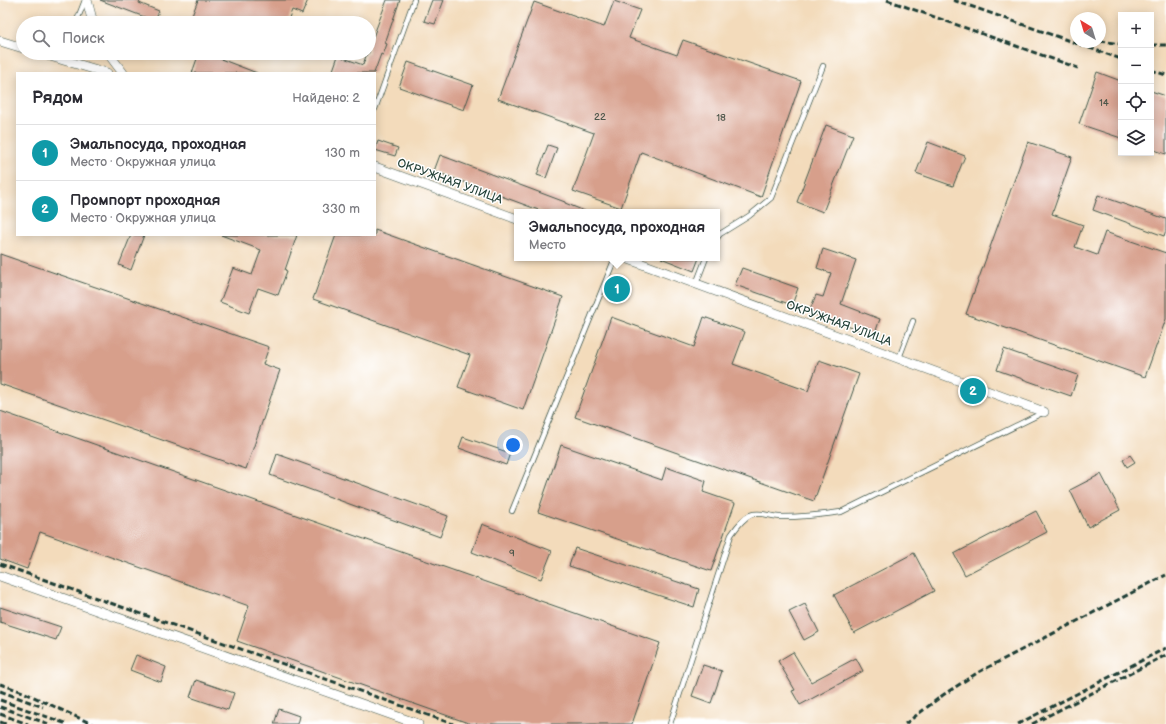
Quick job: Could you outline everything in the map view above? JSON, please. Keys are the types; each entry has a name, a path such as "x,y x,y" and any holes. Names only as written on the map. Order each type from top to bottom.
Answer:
{"street":[{"path":"86,0 91,16"},
{"path":"0,41 16,46"},
{"path":"73,60 104,72"},
{"path":"113,60 122,72"},
{"name":"ОКРУЖНАЯ УЛИЦА","path":"376,167 514,217"},
{"name":"ОКРУЖНАЯ УЛИЦА","path":"634,261 1044,412"},
{"path":"0,576 418,724"}],"lane":[{"path":"79,16 86,0"},
{"path":"376,106 414,0"},
{"path":"720,234 749,216 771,198 823,66"},
{"path":"512,511 614,261"},
{"path":"696,284 705,261"},
{"path":"898,358 912,321"},
{"path":"670,724 731,535 742,521 751,515 764,513 780,517 819,516 841,512 1044,412"}],"building":[{"path":"100,0 140,0 139,3 159,11 157,16 142,16"},
{"path":"198,0 308,0 302,14 292,10 290,16 192,16"},
{"path":"387,0 400,0 385,43 387,44 383,55 381,54 374,72 332,72 337,60 349,60 363,65 365,60 376,60 376,29"},
{"path":"432,0 444,0 435,24 424,21"},
{"path":"614,1 640,10 629,38 677,55 683,40 801,81 761,197 641,152 621,208 573,191 594,133 498,99 534,2 604,27"},
{"path":"197,60 223,60 254,72 192,72"},
{"path":"408,62 473,85 464,110 399,87"},
{"path":"1097,72 1118,80 1118,137 1079,124"},
{"path":"1154,92 1166,96 1166,154 1154,150"},
{"path":"826,125 853,135 823,212 797,202"},
{"path":"378,141 398,148 395,156 376,150"},
{"path":"928,142 965,156 953,186 916,173"},
{"path":"1028,142 1072,157 1052,214 1083,225 1075,247 1097,255 1105,232 1166,253 1166,319 1145,377 966,314"},
{"path":"548,145 557,148 546,178 537,175"},
{"path":"440,155 565,202 580,209 536,209 434,171"},
{"path":"1098,195 1166,219 1166,230 1164,236 1093,210"},
{"path":"376,230 563,297 523,410 458,387 470,355 313,299 336,236 376,236"},
{"path":"131,236 144,236 131,270 119,265"},
{"path":"224,236 297,236 285,270 287,271 278,295 258,288 249,313 220,302 233,268 252,275 261,250"},
{"path":"823,249 856,260 841,304 880,319 874,336 809,312 816,295 823,297 831,273 817,268"},
{"path":"0,254 269,347 263,364 280,370 246,469 0,384"},
{"path":"669,261 698,261 694,271"},
{"path":"742,268 798,288 792,305 735,285"},
{"path":"611,317 694,347 704,317 745,332 733,364 808,391 819,360 859,374 814,501 575,417"},
{"path":"1004,349 1078,375 1071,396 997,370"},
{"path":"0,411 660,643 632,724 471,724 237,641 249,606 40,532 27,569 0,559"},
{"path":"463,437 510,453 506,465 459,448"},
{"path":"561,445 662,480 666,467 706,481 703,492 735,503 711,571 538,512"},
{"path":"277,454 448,516 440,537 270,475"},
{"path":"1130,455 1135,462 1127,467 1123,460"},
{"path":"1101,474 1120,510 1088,527 1070,490"},
{"path":"1036,511 1047,532 965,575 954,554"},
{"path":"482,524 552,551 541,579 472,552"},
{"path":"575,548 699,589 694,607 569,566"},
{"path":"914,553 934,591 854,633 834,595"},
{"path":"805,604 819,632 804,640 789,612"},
{"path":"0,607 61,627 56,640 0,622"},
{"path":"793,652 811,682 856,658 863,671 800,705 792,691 795,690 778,661"},
{"path":"136,655 166,667 161,682 130,670"},
{"path":"703,665 722,671 711,703 692,696"},
{"path":"196,680 234,693 228,710 190,697"},
{"path":"279,709 299,716 297,724 274,724"}],"railway":[{"path":"887,0 1078,68"},
{"path":"953,0 1118,58"},
{"path":"1106,42 1118,44"},
{"path":"1154,45 1166,45"},
{"path":"1154,71 1166,75"},
{"path":"0,564 453,724"},
{"path":"905,724 943,695 977,673 1166,575"},
{"path":"1018,724 1166,648"},
{"path":"1032,724 1166,655"},
{"path":"0,684 23,692 92,724"},
{"path":"0,691 43,707"},
{"path":"0,700 67,724"},
{"path":"0,707 49,724"},
{"path":"0,714 28,724"},
{"path":"0,722 6,724"}],"place":[{"name":"Эмальпосуда, проходная","path":"617,289"},
{"name":"Промпорт проходная","path":"973,391"}]}
